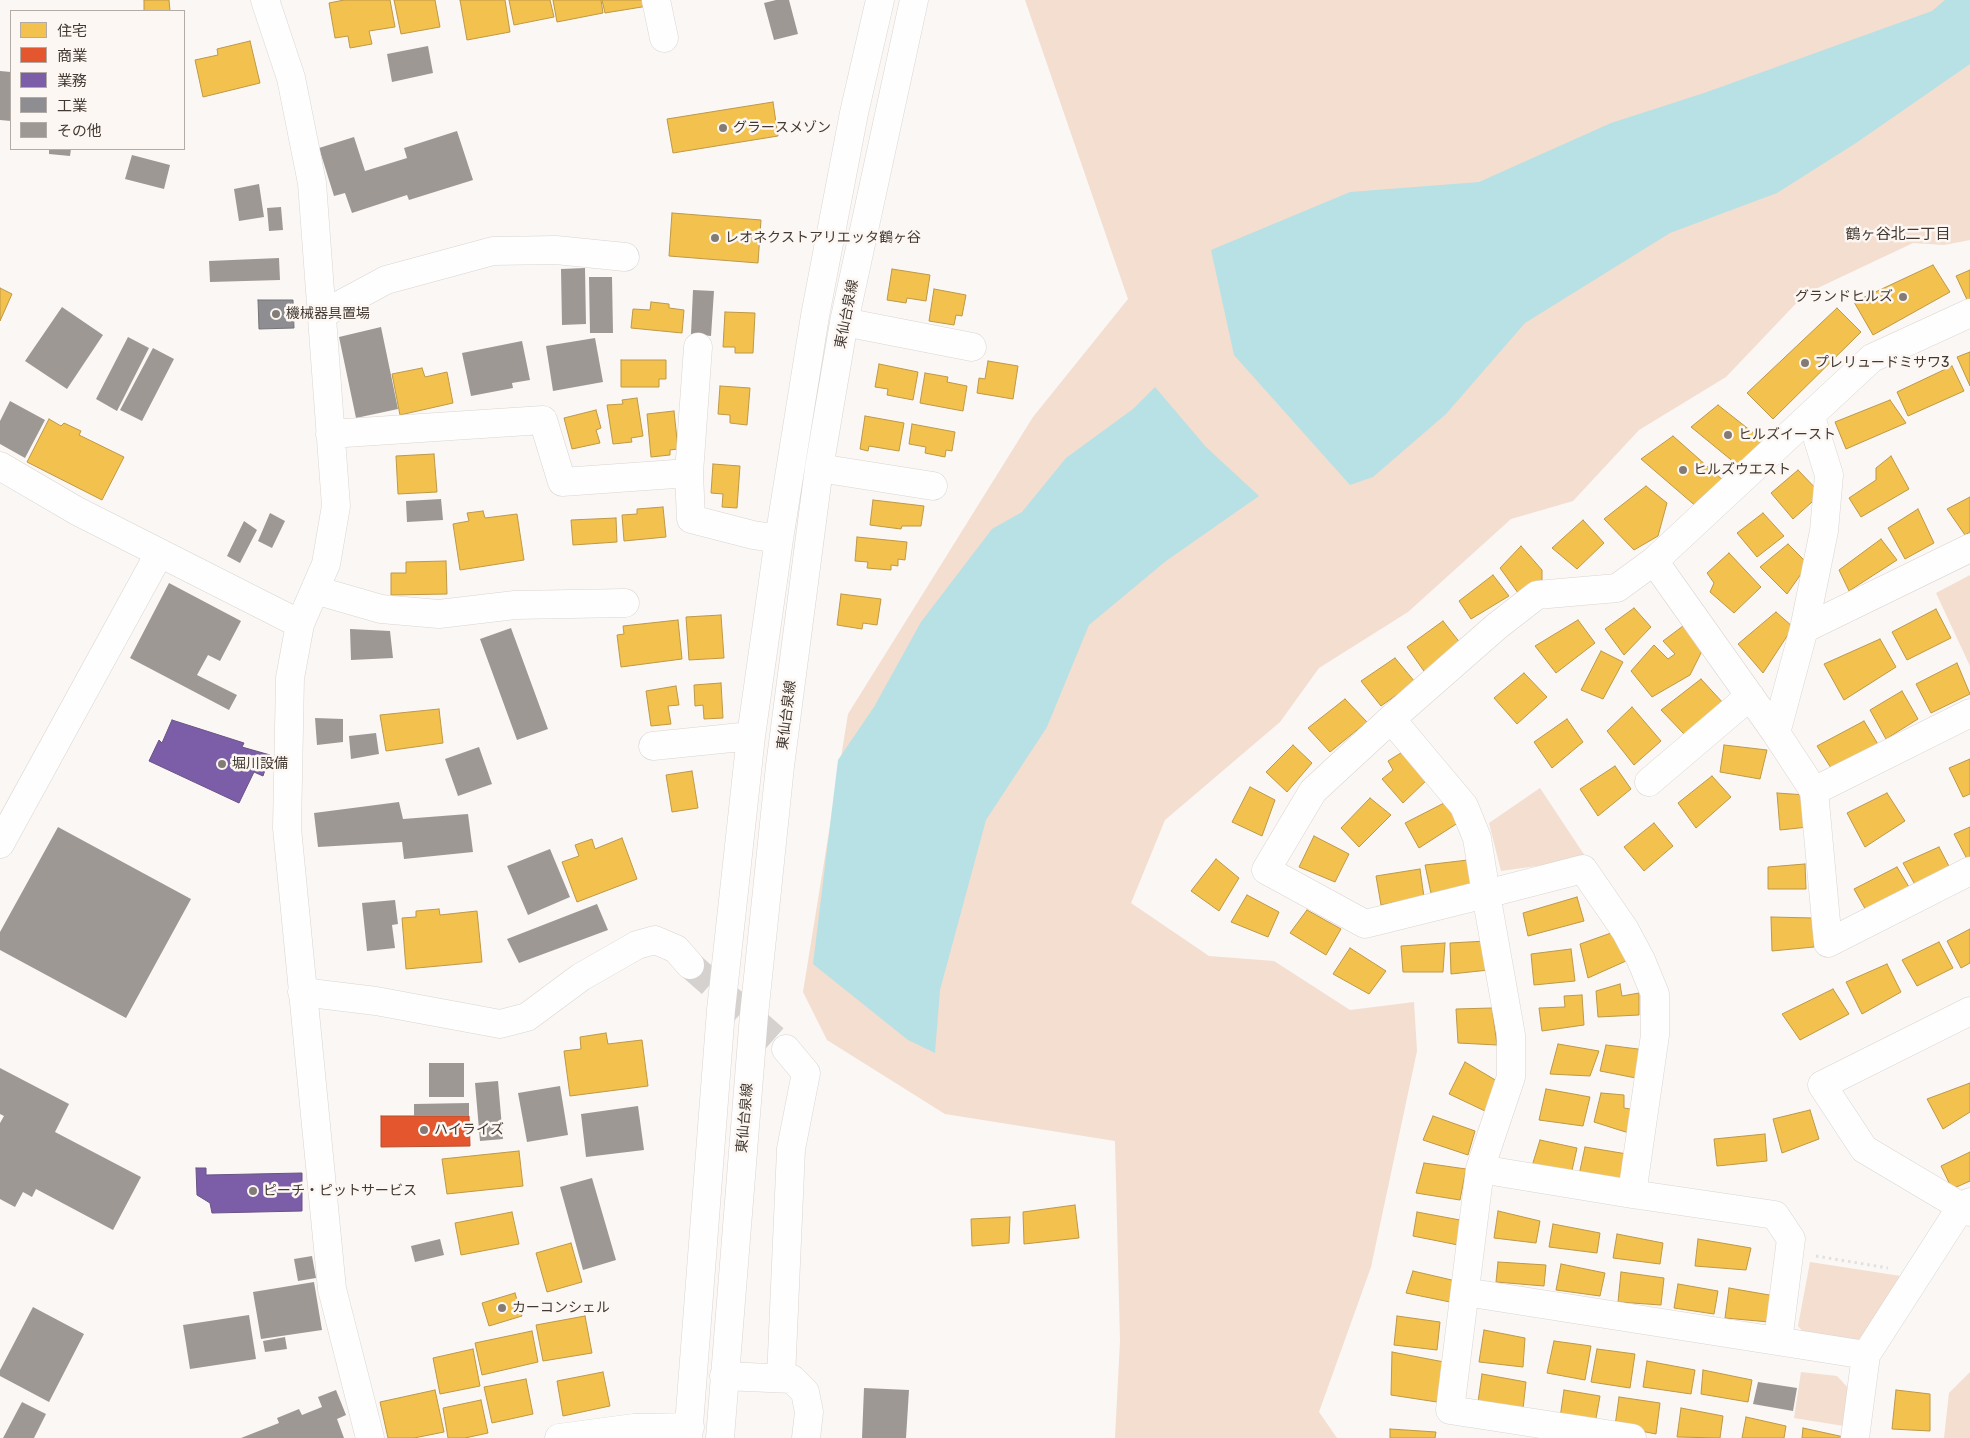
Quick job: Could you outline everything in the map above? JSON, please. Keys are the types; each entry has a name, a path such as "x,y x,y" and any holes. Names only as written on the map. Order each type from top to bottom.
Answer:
{"street":[{"path":"265,0 291,78 312,183 336,506 326,564 300,624 290,678 287,828 332,1289 370,1438"},
{"path":"656,0 664,38"},
{"path":"559,1438 634,1428 689,1432 721,1010 751,736 779,540 815,316 854,114 880,0"},
{"name":"東仙台泉線","path":"720,1438 753,1025 771,852 819,468 844,322 914,0"},
{"path":"321,314 386,280 493,251 556,250 625,257"},
{"path":"1632,1194 1655,1035 1655,994 1641,960 1624,930 1583,869 1365,924 1266,870 1313,791 1391,719 1497,626 1537,596 1616,588 1654,562 1872,358 1970,313"},
{"path":"844,322 972,347"},
{"path":"698,347 689,473 691,519 779,540"},
{"path":"1776,733 1804,629 1824,531 1829,475 1811,417"},
{"path":"330,434 542,420 562,482 689,473"},
{"path":"0,466 77,511 300,624"},
{"path":"819,468 933,486"},
{"path":"1804,629 1970,548"},
{"path":"0,844 159,554"},
{"path":"1654,562 1776,733 1814,791 1828,943 1970,872"},
{"path":"315,590 381,609 439,614 515,605 625,603"},
{"path":"1649,782 1750,696"},
{"path":"1814,791 1970,713"},
{"path":"1391,719 1464,806 1477,838 1510,1034 1511,1077 1480,1169 1450,1410 1632,1438"},
{"path":"653,746 751,736"},
{"path":"302,992 376,1001 500,1024 527,1017 581,977 646,942 656,940 676,949 690,965"},
{"path":"1855,1438 1866,1355 1919,1273 1967,1207 1864,1149 1822,1085 1970,1011"},
{"path":"781,1378 791,1149 806,1073 786,1049"},
{"path":"1480,1169 1775,1215 1791,1238 1778,1341"},
{"path":"1465,1292 1866,1355"},
{"path":"724,1376 792,1379 805,1392 809,1412 806,1438"}],"path":[{"path":"1790,1252 1919,1273"}],"shaded area":[{"path":"1025,0 1970,0 1970,240 1944,245 1913,243 1805,294 1726,377 1639,430 1573,501 1511,519 1408,612 1319,668 1280,722 1165,820 1131,903 1209,956 1274,961 1350,1010 1414,1002 1417,1051 1371,1267 1319,1412 1337,1438 1115,1438 1120,1341 1115,1141 945,1114 827,1040 803,992 848,714 1033,417 1128,299"},
{"path":"1970,575 1970,666 1936,593"},
{"path":"1540,788 1587,859 1501,871 1489,823"},
{"path":"1810,1262 1907,1277 1865,1348 1811,1341 1798,1326"},
{"path":"1801,1372 1837,1376 1850,1390 1844,1426 1794,1418"},
{"path":"1970,1372 1970,1438 1944,1438 1949,1393"}],"water":[{"path":"1945,0 1970,0 1970,64 1856,143 1777,193 1670,233 1525,323 1446,414 1373,477 1350,485 1234,355 1211,250 1350,192 1479,182 1611,123 1704,93 1932,11"},
{"path":"1155,387 1206,447 1259,496 1166,561 1089,625 1047,727 986,820 940,990 935,1053 908,1040 813,964 838,760 874,707 921,622 992,529 1022,512 1066,458 1133,409"}],"building: 住宅":[{"path":"144,0 169,0 170,10 144,10"},
{"path":"344,0 390,0 395,27 369,31 372,44 350,48 348,36 335,38 329,3"},
{"path":"394,0 435,0 440,27 401,34"},
{"path":"460,0 505,0 510,32 467,40"},
{"path":"509,0 550,0 554,17 514,25"},
{"path":"553,0 601,0 603,13 557,22"},
{"path":"602,0 647,0 648,6 605,13"},
{"path":"250,41 260,83 203,97 195,60 218,55 217,49"},
{"name":"グラースメゾン","path":"773,102 778,136 673,153 667,119"},
{"name":"レオネクストアリエッタ鶴ヶ谷","path":"672,213 761,220 758,263 669,256"},
{"name":"グランドヒルズ","path":"1933,265 1950,292 1873,335 1854,302"},
{"path":"892,269 930,275 926,301 907,298 906,303 887,300"},
{"path":"1970,270 1970,303 1969,304 1956,276"},
{"path":"0,288 12,294 0,321"},
{"path":"934,289 966,295 962,316 956,315 954,325 929,321"},
{"path":"651,302 669,304 669,308 684,310 682,333 631,328 633,309 650,310"},
{"name":"プレリュードミサワ3","path":"1837,308 1861,332 1773,419 1747,393"},
{"path":"725,312 755,313 753,353 735,353 735,347 723,347"},
{"path":"1970,352 1970,386 1957,357"},
{"path":"621,360 666,360 666,379 659,379 659,387 621,387"},
{"path":"988,361 1018,366 1013,399 977,393 979,378 985,379"},
{"path":"879,364 918,372 913,400 887,395 888,389 875,387"},
{"path":"1952,366 1964,391 1908,416 1897,392"},
{"path":"422,368 425,377 447,372 453,403 400,415 392,374"},
{"path":"925,373 948,377 947,382 967,386 963,411 920,403"},
{"path":"720,386 750,388 747,425 730,423 730,415 718,414"},
{"path":"637,398 643,436 631,438 632,442 613,444 607,405 623,404 622,400"},
{"path":"1890,400 1906,423 1846,449 1835,422"},
{"name":"ヒルズイースト","path":"1718,405 1765,442 1741,468 1691,427"},
{"path":"596,410 601,428 596,430 600,443 572,449 564,418"},
{"path":"674,411 678,449 670,450 670,455 651,457 647,414"},
{"path":"865,416 904,423 899,451 869,446 868,451 860,449"},
{"path":"49,419 61,426 64,423 81,431 79,435 124,457 102,500 27,462"},
{"path":"912,424 955,432 952,451 946,450 945,457 925,453 926,447 909,444"},
{"name":"ヒルズウエスト","path":"1673,436 1725,482 1698,508 1641,459"},
{"path":"434,454 437,492 398,494 396,456"},
{"path":"1891,456 1909,489 1861,517 1849,498 1876,480 1876,468"},
{"path":"713,464 740,466 737,508 722,507 723,494 711,493"},
{"path":"1798,470 1821,494 1793,519 1771,493"},
{"path":"1646,486 1667,503 1658,536 1634,550 1604,519"},
{"path":"1970,497 1970,532 1965,535 1947,509"},
{"path":"873,500 924,506 921,526 902,526 901,529 870,525"},
{"path":"663,507 666,537 624,541 622,515 637,514 637,509"},
{"path":"1918,509 1934,543 1905,559 1888,528"},
{"path":"483,511 485,518 517,514 524,560 460,570 453,524 469,521 467,513"},
{"path":"1763,513 1784,536 1757,557 1737,533"},
{"path":"616,518 617,542 573,545 571,520"},
{"path":"1583,520 1604,543 1577,569 1552,548"},
{"path":"857,537 907,542 905,560 898,559 898,566 891,565 891,570 867,568 868,562 855,561"},
{"path":"1881,539 1897,560 1849,591 1839,570"},
{"path":"1788,544 1808,564 1787,594 1760,567"},
{"path":"1521,546 1542,570 1542,585 1521,597 1500,568"},
{"path":"1729,553 1761,587 1734,613 1710,592 1714,583 1707,573"},
{"path":"446,561 447,594 391,595 391,573 406,573 406,562"},
{"path":"1493,575 1509,596 1471,619 1459,601"},
{"path":"841,594 881,599 877,625 863,623 862,629 837,625"},
{"path":"1634,608 1651,627 1624,655 1605,629"},
{"path":"1936,609 1951,638 1907,660 1892,632"},
{"path":"1776,612 1793,627 1763,673 1738,644"},
{"path":"721,615 724,658 689,660 686,617"},
{"path":"678,620 682,659 621,667 617,635 624,634 623,626"},
{"path":"1578,620 1595,643 1556,673 1535,646"},
{"path":"1443,621 1461,644 1426,674 1407,647"},
{"path":"1687,623 1702,651 1690,675 1652,697 1631,671 1654,645 1668,659 1675,654 1663,641"},
{"path":"1880,639 1896,667 1844,700 1824,664"},
{"path":"1601,651 1623,662 1603,699 1581,690"},
{"path":"1395,658 1415,682 1381,706 1361,681"},
{"path":"1957,663 1970,694 1931,713 1916,684"},
{"path":"1524,673 1547,697 1517,724 1494,698"},
{"path":"1701,679 1724,704 1685,735 1661,710"},
{"path":"721,683 723,718 704,719 703,705 695,706 694,685"},
{"path":"676,686 679,705 668,706 671,724 651,726 646,691"},
{"path":"1902,691 1918,719 1886,739 1870,710"},
{"path":"1345,699 1367,722 1330,752 1308,728"},
{"path":"1632,707 1661,741 1634,765 1607,731"},
{"path":"439,709 443,743 386,751 380,715"},
{"path":"1567,719 1583,742 1552,768 1534,742"},
{"path":"1864,721 1879,746 1831,768 1817,746"},
{"path":"1293,745 1312,763 1287,792 1266,772"},
{"path":"1724,745 1767,750 1760,779 1720,772"},
{"path":"1407,749 1430,777 1403,803 1382,779 1393,770 1388,761"},
{"path":"1970,759 1970,794 1963,797 1949,768"},
{"path":"1615,766 1631,789 1598,816 1580,789"},
{"path":"692,771 698,808 672,812 666,775"},
{"path":"1712,776 1731,797 1696,828 1678,803"},
{"path":"1250,787 1275,800 1262,836 1232,822"},
{"path":"1777,793 1806,795 1808,827 1780,830"},
{"path":"1887,793 1905,821 1865,847 1847,813"},
{"path":"1370,798 1391,815 1359,847 1341,828"},
{"path":"1448,801 1461,821 1419,848 1405,823"},
{"path":"1654,823 1673,846 1644,871 1624,847"},
{"path":"1970,827 1970,858 1967,859 1954,834"},
{"path":"1314,836 1349,854 1335,882 1299,867"},
{"path":"622,838 637,879 577,902 562,862 579,856 575,845 592,839 595,849"},
{"path":"1939,847 1953,874 1918,890 1903,863"},
{"path":"1216,859 1239,878 1219,911 1191,891"},
{"path":"1468,860 1473,889 1432,898 1425,865"},
{"path":"1805,864 1806,889 1768,889 1768,867"},
{"path":"1897,867 1912,892 1868,914 1854,889"},
{"path":"1420,869 1424,897 1381,905 1376,876"},
{"path":"1247,895 1279,912 1268,937 1231,922"},
{"path":"1577,897 1584,921 1528,936 1523,913"},
{"path":"439,909 440,915 477,911 482,962 406,969 402,918 416,917 416,911"},
{"path":"1307,910 1341,929 1326,955 1290,933"},
{"path":"1771,917 1813,918 1814,947 1772,951"},
{"path":"1970,929 1970,963 1961,968 1947,941"},
{"path":"1614,932 1626,961 1588,978 1580,944"},
{"path":"1487,941 1489,970 1451,974 1450,943"},
{"path":"1939,942 1953,968 1917,986 1902,960"},
{"path":"1445,943 1443,972 1403,972 1401,946"},
{"path":"1350,948 1386,971 1369,994 1333,974"},
{"path":"1571,949 1575,981 1534,985 1531,954"},
{"path":"1887,964 1901,992 1862,1014 1846,982"},
{"path":"1620,984 1622,996 1639,993 1639,1015 1598,1017 1596,991"},
{"path":"1833,989 1849,1014 1800,1040 1782,1014"},
{"path":"1582,995 1584,1025 1542,1031 1539,1008 1565,1007 1564,996"},
{"path":"1492,1008 1497,1045 1458,1043 1456,1009"},
{"path":"606,1033 608,1044 642,1040 648,1086 570,1096 564,1051 581,1049 580,1037"},
{"path":"1558,1044 1599,1051 1590,1076 1550,1074"},
{"path":"1606,1045 1646,1050 1641,1079 1600,1071"},
{"path":"1465,1062 1497,1081 1485,1111 1449,1094"},
{"path":"1970,1083 1970,1112 1943,1129 1927,1099"},
{"path":"1546,1089 1590,1097 1583,1126 1539,1120"},
{"path":"1601,1093 1624,1095 1624,1108 1637,1110 1632,1134 1594,1122"},
{"path":"1810,1110 1819,1139 1782,1153 1773,1119"},
{"path":"1433,1116 1475,1131 1468,1155 1423,1140"},
{"path":"1765,1134 1767,1161 1717,1166 1714,1139"},
{"path":"1540,1140 1577,1148 1571,1175 1532,1166"},
{"path":"1585,1147 1627,1154 1623,1183 1579,1175"},
{"path":"519,1151 523,1186 447,1194 442,1159"},
{"path":"1970,1152 1970,1181 1952,1189 1941,1166"},
{"path":"1424,1163 1466,1169 1460,1200 1416,1193"},
{"path":"1075,1205 1079,1238 1024,1244 1023,1212"},
{"path":"1498,1211 1540,1221 1536,1243 1494,1238"},
{"path":"512,1212 519,1244 461,1255 455,1223"},
{"path":"1417,1212 1460,1220 1458,1245 1413,1236"},
{"path":"1010,1217 1009,1243 972,1246 971,1219"},
{"path":"1553,1224 1600,1233 1597,1253 1549,1247"},
{"path":"1617,1234 1663,1243 1660,1264 1613,1258"},
{"path":"1698,1239 1751,1248 1746,1270 1695,1266"},
{"path":"571,1243 582,1282 547,1292 536,1253"},
{"path":"1498,1262 1546,1265 1544,1286 1496,1282"},
{"path":"1561,1264 1605,1273 1600,1296 1556,1290"},
{"path":"1413,1271 1456,1281 1450,1302 1406,1293"},
{"path":"1621,1272 1664,1278 1661,1305 1618,1302"},
{"path":"1678,1284 1718,1291 1714,1314 1674,1308"},
{"path":"1729,1288 1775,1296 1769,1322 1725,1318"},
{"path":"515,1293 522,1316 489,1326 482,1303"},
{"path":"585,1316 592,1353 543,1361 536,1325"},
{"path":"1397,1316 1440,1322 1437,1350 1394,1345"},
{"path":"1484,1330 1525,1338 1523,1367 1479,1362"},
{"path":"532,1331 538,1362 482,1375 475,1343"},
{"path":"1554,1341 1591,1346 1585,1380 1547,1373"},
{"path":"473,1349 480,1386 440,1394 433,1358"},
{"path":"1597,1349 1635,1354 1630,1388 1591,1382"},
{"path":"1392,1352 1444,1362 1437,1402 1391,1395"},
{"path":"1647,1361 1695,1370 1691,1394 1643,1387"},
{"path":"1703,1370 1752,1380 1748,1402 1701,1394"},
{"path":"603,1372 610,1406 563,1416 557,1381"},
{"path":"1482,1374 1526,1382 1523,1409 1478,1402"},
{"path":"526,1379 533,1414 492,1423 484,1387"},
{"path":"435,1390 444,1432 414,1438 388,1438 380,1402"},
{"path":"1564,1390 1600,1396 1595,1424 1560,1418"},
{"path":"1896,1390 1930,1394 1930,1431 1892,1429"},
{"path":"1619,1397 1660,1403 1656,1434 1615,1426"},
{"path":"481,1400 488,1433 465,1438 448,1438 443,1408"},
{"path":"1681,1408 1723,1416 1720,1438 1677,1437"},
{"path":"1746,1417 1786,1426 1784,1438 1742,1438"},
{"path":"1803,1428 1844,1437 1844,1438 1802,1438"},
{"path":"1390,1429 1436,1432 1435,1438 1390,1438"}],"building: 商業":[{"path":"381,1116 469,1116 470,1146 381,1147"}],"building: 業務":[{"path":"172,720 244,743 242,747 270,755 263,776 254,772 239,803 149,761 159,740 162,743"},
{"path":"196,1168 206,1168 206,1175 302,1173 302,1211 212,1213 210,1203 197,1195"}],"building: 工業":[{"name":"機械器具置場","path":"258,300 293,300 294,328 259,329"}],"building: その他":[{"path":"776,0 789,0 798,34 774,40 764,3"},
{"path":"428,46 433,73 392,82 387,54"},
{"path":"0,71 10,72 10,121 0,120"},
{"path":"457,131 473,180 409,200 407,195 352,213 345,193 334,196 319,148 354,137 365,171 407,158 404,148"},
{"path":"49,150 71,150 70,156 49,154"},
{"path":"132,155 170,165 164,189 125,179"},
{"path":"259,184 264,217 239,221 234,189"},
{"path":"281,207 283,230 269,231 267,208"},
{"path":"279,258 280,280 210,282 209,261"},
{"path":"585,268 586,324 562,325 561,269"},
{"path":"589,277 612,277 613,333 590,333"},
{"path":"693,290 714,291 711,336 691,334"},
{"path":"62,307 103,335 67,389 25,361"},
{"path":"381,327 398,409 356,418 339,337"},
{"path":"128,337 149,348 117,411 96,399"},
{"path":"595,338 603,382 553,391 546,346"},
{"path":"522,341 530,380 512,383 513,388 471,396 462,353"},
{"path":"153,348 174,359 142,421 120,410"},
{"path":"10,401 45,420 25,458 0,444 0,421"},
{"path":"441,499 443,520 407,522 406,501"},
{"path":"270,513 285,521 272,548 258,541"},
{"path":"244,521 257,530 240,563 227,556"},
{"path":"169,583 241,621 220,661 208,655 197,675 237,695 229,710 130,658"},
{"path":"511,628 548,729 517,740 480,639"},
{"path":"350,629 390,631 393,658 351,660"},
{"path":"315,718 343,719 343,742 317,745"},
{"path":"376,733 379,754 351,759 349,736"},
{"path":"479,747 492,784 458,796 445,759"},
{"path":"399,802 403,819 468,814 473,852 404,859 402,842 318,847 314,813"},
{"path":"58,827 191,899 126,1018 0,950 0,932"},
{"path":"550,849 570,897 528,915 507,866"},
{"path":"395,900 398,924 392,925 395,948 367,951 362,903"},
{"path":"597,904 608,930 519,963 507,939"},
{"path":"429,1063 464,1063 464,1097 429,1097"},
{"path":"0,1068 69,1104 55,1132 141,1177 113,1230 36,1189 32,1197 23,1192 15,1207 0,1199 0,1123 4,1116 0,1114"},
{"path":"498,1081 503,1139 480,1141 475,1083"},
{"path":"560,1086 568,1135 527,1142 518,1093"},
{"path":"469,1103 469,1116 414,1116 414,1104"},
{"path":"638,1106 644,1150 586,1157 581,1114"},
{"path":"592,1178 616,1260 583,1270 560,1187"},
{"path":"440,1239 444,1255 415,1262 411,1246"},
{"path":"312,1256 316,1278 298,1281 294,1259"},
{"path":"314,1282 322,1330 261,1339 253,1292"},
{"path":"33,1307 84,1334 49,1402 0,1376 0,1370"},
{"path":"249,1315 256,1359 190,1369 183,1325"},
{"path":"285,1337 287,1349 265,1352 263,1341"},
{"path":"1758,1382 1797,1388 1793,1411 1753,1404"},
{"path":"864,1388 909,1390 906,1438 862,1438"},
{"path":"336,1390 346,1415 337,1419 344,1438 241,1438 279,1423 277,1418 299,1409 302,1415 322,1407 318,1397"},
{"path":"22,1402 46,1414 34,1438 3,1438"}],"tunnel":[{"path":"690,965 786,1049"}],"place":[{"name":"グラースメゾン","path":"723,128"},
{"name":"レオネクストアリエッタ鶴ヶ谷","path":"715,238"},
{"name":"グランドヒルズ","path":"1903,297"},
{"name":"機械器具置場","path":"276,314"},
{"name":"プレリュードミサワ3","path":"1805,363"},
{"name":"ヒルズイースト","path":"1728,435"},
{"name":"ヒルズウエスト","path":"1683,470"},
{"name":"堀川設備","path":"222,764"},
{"name":"ハイライズ","path":"424,1130"},
{"name":"ピーチ・ピットサービス","path":"253,1191"},
{"name":"カーコンシェル","path":"502,1308"}],"district":[{"name":"鶴ヶ谷北二丁目","path":"1898,235"}]}
